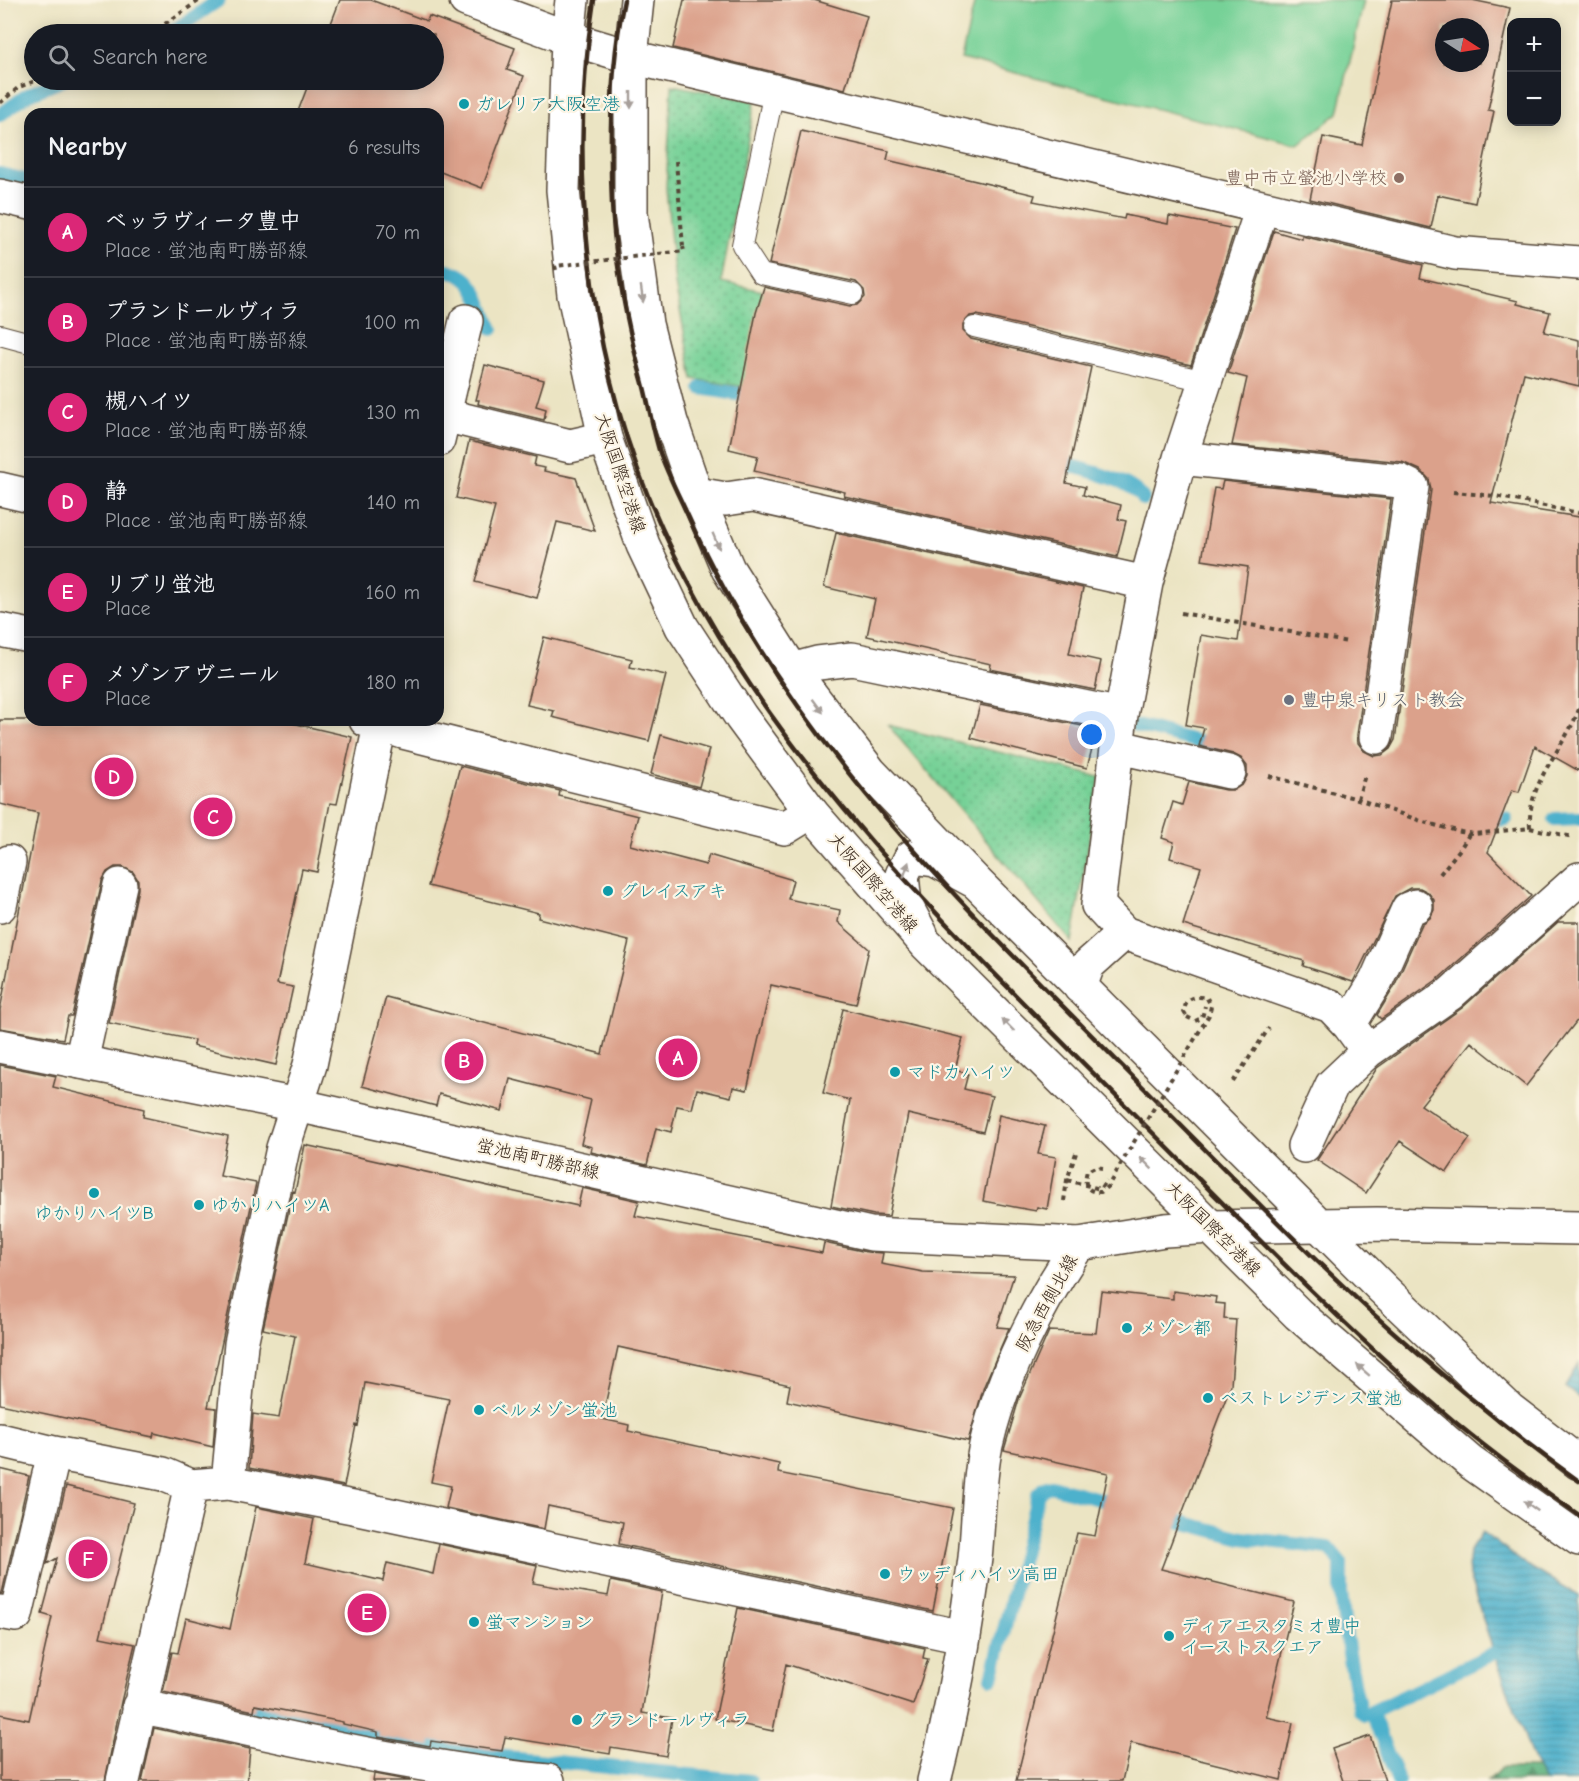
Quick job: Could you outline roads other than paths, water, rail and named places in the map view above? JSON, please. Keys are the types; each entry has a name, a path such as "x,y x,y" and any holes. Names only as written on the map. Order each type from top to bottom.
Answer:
{"street":[{"path":"466,0 568,39 631,57 1262,208 1455,253 1579,263"},
{"name":"大阪国際空港線","path":"572,0 568,39 563,190 574,295 605,438 644,545 682,627 741,717 811,812 926,944 1298,1314 1470,1462 1579,1539"},
{"path":"636,0 631,57 631,213 646,324 671,422 696,494 728,569 792,670 870,772 1080,987 1318,1225 1509,1409 1579,1463"},
{"path":"0,196 24,202"},
{"path":"1262,208 1180,458 1144,594 1120,731 1098,904 1124,933 1331,1006 1349,1025 1368,1052"},
{"path":"444,415 466,321"},
{"path":"444,428 570,446 605,438"},
{"path":"1180,458 1400,481 1412,487 1376,737"},
{"path":"0,489 24,495"},
{"path":"696,494 726,499 753,495 1144,594"},
{"path":"0,630 24,635"},
{"path":"792,670 818,663 852,659 1120,731 1229,772"},
{"path":"228,1483 241,1344 283,1148 310,1065 375,726"},
{"path":"387,726 785,828 811,812"},
{"path":"926,944 905,904 902,875 911,858 935,860 976,882"},
{"path":"0,906 9,862"},
{"path":"1304,1146 1332,1085 1368,1052 1450,994 1579,879"},
{"path":"81,1062 120,885"},
{"path":"1349,1025 1376,981 1408,909 1416,906"},
{"path":"1080,987 1088,965 1124,933"},
{"name":"蛍池南町勝部線","path":"0,1046 297,1105 871,1234 1079,1244"},
{"name":"阪急西側北線","path":"934,1781 947,1728 963,1637 975,1555 980,1485 986,1445 996,1412 1031,1324 1079,1244 1165,1230 1211,1227 1377,1224 1579,1228"},
{"path":"0,1440 164,1474 191,1486 228,1483 963,1637"},
{"path":"0,1612 16,1615 54,1453"},
{"path":"123,1781 191,1486"},
{"path":"139,1706 429,1766 460,1776 548,1781"}],"lane":[{"path":"774,92 742,245 761,274 853,294"},
{"path":"974,327 1205,381"},
{"path":"0,335 24,341"}],"water":[{"path":"1579,1363 1579,1398 1565,1387"},
{"path":"1482,1532 1525,1564 1579,1596 1579,1781 1545,1781 1534,1762 1494,1653 1469,1576 1469,1551"}],"waterway":[{"path":"184,24 219,0"},
{"path":"0,115 27,95 39,90"},
{"path":"0,174 24,180"},
{"path":"444,269 469,282 479,298 492,329"},
{"path":"701,388 756,397"},
{"path":"1053,461 1088,470 1128,485 1143,499"},
{"path":"1137,726 1218,747"},
{"path":"1555,819 1579,818"},
{"path":"1482,821 1506,819"},
{"path":"992,1678 1038,1494 1044,1488 1051,1486 1121,1505"},
{"path":"1162,1517 1242,1538 1329,1548 1341,1563 1345,1630 1360,1710 1365,1715 1494,1653"},
{"path":"236,1707 466,1753 750,1781"},
{"path":"1372,1713 1398,1781"}],"railway":[{"path":"594,0 586,62 583,188 588,252 597,315 610,377 627,437 664,533 701,605 744,675 790,741 888,861 1046,1026 1282,1262 1401,1375 1476,1439 1579,1515"},
{"path":"624,0 613,76 611,178 616,250 632,341 659,450 669,476 730,599 777,676 830,749 887,819 948,887 1010,953 1231,1176 1326,1269 1413,1349 1506,1426 1579,1481"}],"place":[{"name":"ガレリア大阪空港","path":"464,104"},
{"name":"豊中市立螢池小学校","path":"1399,178"},
{"name":"豊中泉キリスト教会","path":"1289,700"},
{"name":"静","path":"114,777"},
{"name":"槻ハイツ","path":"213,817"},
{"name":"グレイスアキ","path":"608,891"},
{"name":"ベッラヴィータ豊中","path":"678,1058"},
{"name":"プランドールヴィラ","path":"464,1061"},
{"name":"マドカハイツ","path":"895,1072"},
{"name":"ゆかりハイツB","path":"94,1193"},
{"name":"ゆかりハイツA","path":"199,1205"},
{"name":"メゾン都","path":"1127,1328"},
{"name":"ベストレジデンス蛍池","path":"1208,1398"},
{"name":"ベルメゾン蛍池","path":"479,1410"},
{"name":"メゾンアヴニール","path":"88,1559"},
{"name":"ウッディハイツ高田","path":"885,1574"},
{"name":"リブリ蛍池","path":"367,1613"},
{"name":"蛍マンション","path":"474,1622"},
{"name":"ディアエスタミオ豊中 イーストスクエア","path":"1169,1636"},
{"name":"グランドールヴィラ","path":"577,1720"}]}
